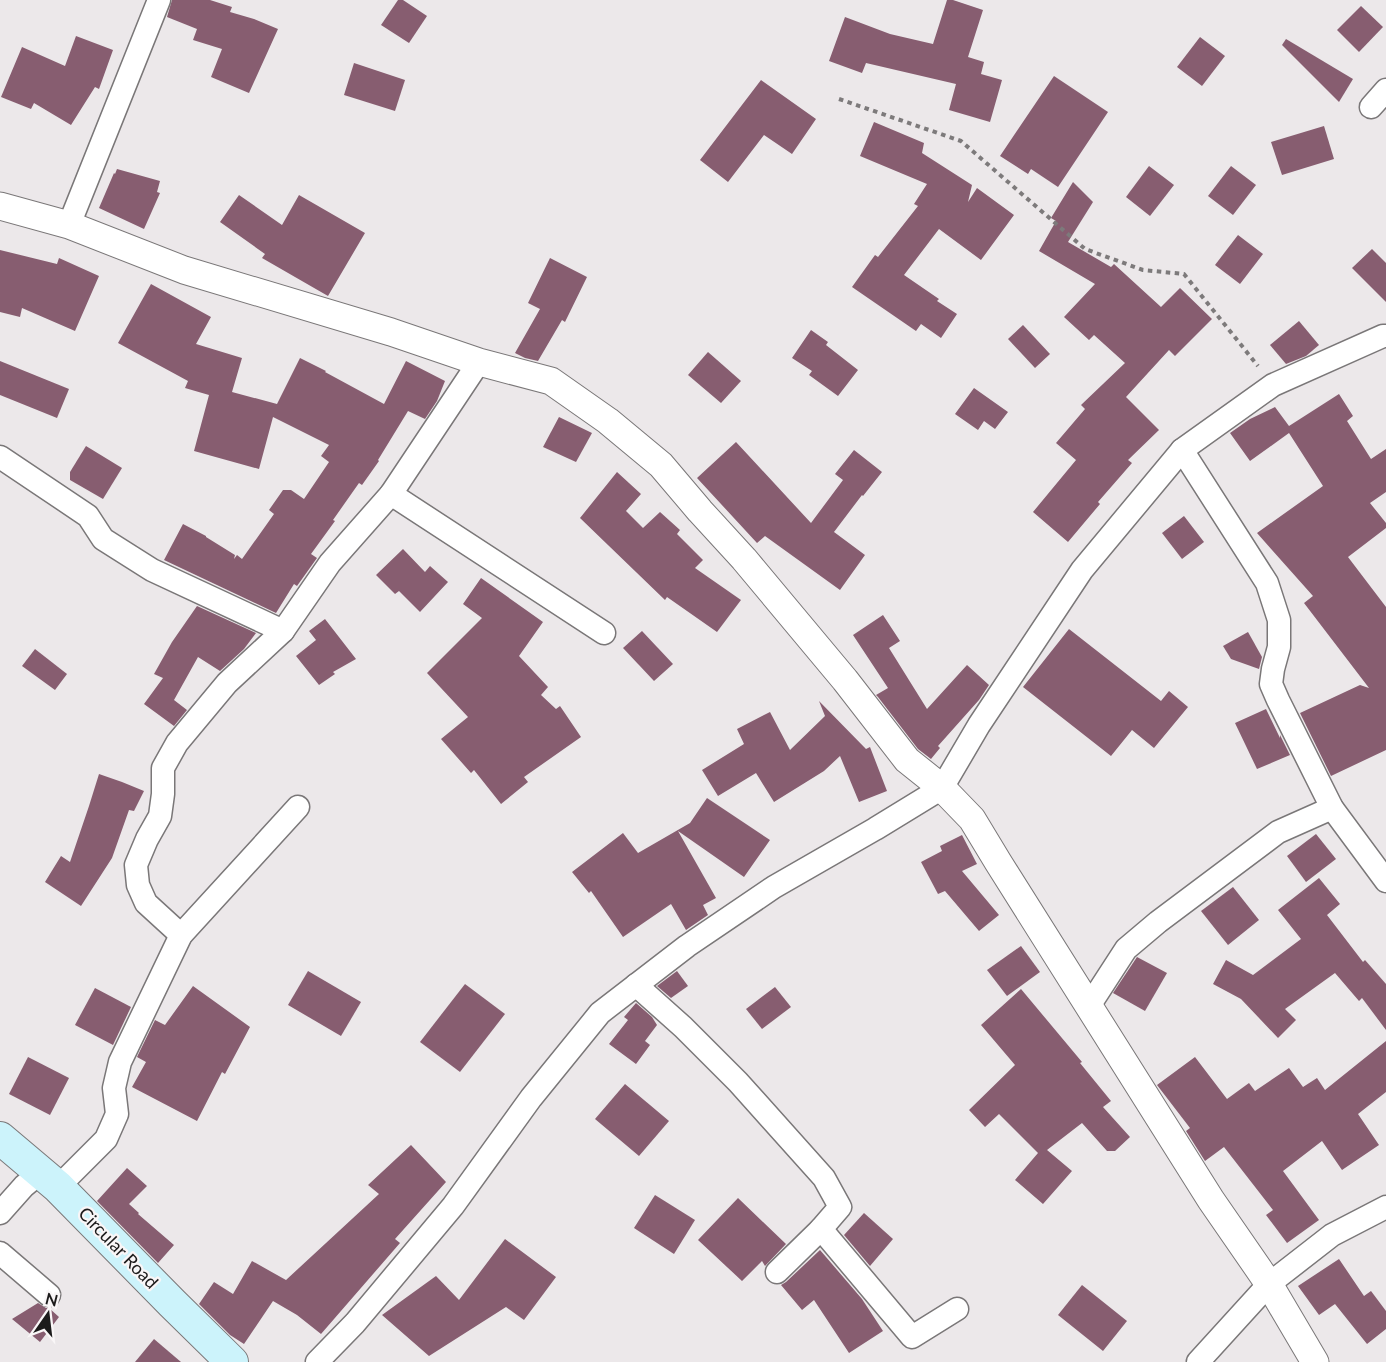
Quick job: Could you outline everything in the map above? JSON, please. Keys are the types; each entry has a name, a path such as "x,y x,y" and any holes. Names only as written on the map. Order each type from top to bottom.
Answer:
{"main road":[{"name":"Circular Road","path":"0,1138 49,1180 232,1362"}],"street":[{"path":"69,225 159,0"},
{"path":"1371,107 1386,90"},
{"path":"0,206 69,225 184,270 391,332 479,362 551,381 608,421 661,465 744,559 907,760 942,788 972,819 1211,1200 1269,1284 1315,1362"},
{"path":"317,1362 355,1323 453,1206 531,1098 600,1013 687,946 774,887 876,829 942,788 979,725 1082,570 1182,450 1273,386 1386,336"},
{"path":"182,935 146,903 138,885 136,865 160,816 163,768 177,743 227,682 283,631 330,563 391,494 479,362"},
{"path":"1182,450 1267,583 1279,620 1279,648 1271,684 1278,700 1332,808 1386,880"},
{"path":"0,457 88,516 103,539 152,570 283,631"},
{"path":"391,494 604,633"},
{"path":"0,1213 24,1186 49,1180 105,1139 117,1114 114,1088 120,1062 182,935 298,807"},
{"path":"1089,1006 1126,949 1158,922 1278,832 1332,808"},
{"path":"636,985 683,1027 738,1082 824,1178 840,1207 777,1272"},
{"path":"1198,1362 1269,1284 1332,1235 1386,1207"},
{"path":"820,1229 912,1337 957,1309"},
{"path":"0,1253 49,1295"}],"path":[{"path":"839,99 960,141 1085,249 1143,270 1184,274 1273,386"}],"building":[{"path":"172,0 210,0 232,7 230,12 278,29 249,93 211,77 222,49 193,40 197,29 167,17"},
{"path":"398,0 403,0 427,16 409,43 381,25"},
{"path":"947,0 983,10 968,57 984,62 981,74 1002,80 990,122 949,110 956,84 866,63 862,73 829,61 845,17 890,34 933,44"},
{"path":"1361,6 1383,27 1359,52 1337,30"},
{"path":"76,36 113,50 99,89 95,87 71,125 34,103 31,109 1,97 22,47 65,66"},
{"path":"1200,37 1225,56 1202,86 1177,67"},
{"path":"1286,39 1353,79 1339,102 1282,45"},
{"path":"354,63 405,80 395,111 344,95"},
{"path":"1054,76 1108,112 1058,187 1031,169 1028,174 1000,156"},
{"path":"761,80 816,119 792,154 764,135 728,182 700,160"},
{"path":"874,122 924,143 922,153 972,185 968,202 977,188 1014,215 981,260 939,229 904,275 957,314 941,338 921,324 916,331 852,287 875,255 878,257 918,206 914,204 927,184 860,156"},
{"path":"1324,126 1334,159 1282,175 1271,142"},
{"path":"1149,166 1174,185 1150,216 1126,197"},
{"path":"1231,166 1256,185 1233,215 1208,196"},
{"path":"117,169 160,181 157,192 160,193 144,229 99,208"},
{"path":"1073,182 1093,202 1068,242 1111,267 1114,264 1161,307 1180,288 1212,319 1175,356 1169,350 1126,397 1159,430 1128,460 1132,463 1098,502 1100,504 1068,542 1033,512 1076,460 1056,443 1085,409 1081,405 1125,363 1094,335 1089,340 1064,317 1095,284 1039,251 1056,221 1051,218"},
{"path":"239,195 282,225 299,195 365,233 328,296 262,258 265,254 220,222"},
{"path":"1238,235 1263,254 1240,284 1215,265"},
{"path":"1372,249 1386,263 1386,302 1352,268"},
{"path":"0,250 57,264 59,258 99,276 75,331 22,308 20,317 0,312"},
{"path":"550,258 587,277 565,322 562,320 538,361 515,353 540,309 528,303"},
{"path":"151,284 211,317 196,344 242,358 232,392 277,404 300,358 384,404 406,361 445,381 437,401 425,419 408,411 379,461 362,485 359,483 311,554 317,558 297,586 294,584 276,613 164,560 183,524 235,555 234,559 237,555 242,559 274,514 269,510 283,490 291,490 304,499 329,462 321,456 329,445 273,417 259,469 194,451 209,395 185,388 188,381 118,343"},
{"path":"1299,321 1319,345 1306,356 1286,364 1270,345"},
{"path":"1023,325 1050,354 1035,368 1008,339"},
{"path":"811,330 828,342 826,345 858,370 838,396 809,375 812,371 792,358"},
{"path":"708,352 741,381 721,403 688,375"},
{"path":"0,361 69,389 57,418 0,395"},
{"path":"974,388 1008,412 995,429 984,421 978,430 955,414"},
{"path":"1339,394 1353,416 1347,421 1371,459 1386,449 1386,492 1370,503 1386,523 1386,528 1348,557 1386,607 1386,750 1331,776 1300,713 1360,685 1369,688 1304,603 1313,596 1257,533 1323,486 1289,433 1250,461 1230,433 1250,419 1275,407 1289,426"},
{"path":"559,417 592,433 576,462 543,447"},
{"path":"736,442 811,523 843,480 835,474 854,450 882,472 834,532 865,555 840,590 765,536 757,543 697,478"},
{"path":"86,446 122,468 103,499 70,480 70,472"},
{"path":"617,472 641,494 626,511 643,528 660,512 680,530 677,534 703,560 695,568 741,600 717,632 667,597 665,600 580,518"},
{"path":"1184,516 1204,542 1182,559 1162,533"},
{"path":"403,549 425,572 430,566 448,582 420,612 399,591 395,594 376,575"},
{"path":"481,578 543,622 519,656 548,687 541,695 556,709 560,706 581,737 524,777 528,782 501,804 474,770 471,773 441,739 468,717 427,673 482,618 463,604"},
{"path":"197,606 256,633 244,649 220,671 198,657 174,700 187,710 174,726 144,704 163,678 154,674 172,642"},
{"path":"883,615 900,641 889,648 927,709 967,665 989,685 979,700 938,746 940,748 931,759 918,749 876,695 888,688 853,635"},
{"path":"325,619 356,659 333,672 335,674 319,685 296,656 316,640 309,631"},
{"path":"1069,629 1161,701 1169,691 1188,707 1154,748 1132,730 1111,756 1023,687"},
{"path":"642,631 673,664 654,681 623,648"},
{"path":"1248,632 1262,657 1259,669 1231,659 1223,646"},
{"path":"35,649 67,674 55,690 22,666"},
{"path":"819,701 866,749 870,747 887,791 859,802 840,756 824,771 774,802 756,773 718,796 702,770 744,744 737,729 770,712 790,750 825,716"},
{"path":"1266,709 1290,755 1257,769 1235,723"},
{"path":"99,774 144,791 134,811 129,810 112,858 81,906 45,882 61,856 70,862"},
{"path":"707,798 770,840 744,877 678,831 716,898 703,905 708,915 686,930 671,904 623,937 591,891 589,893 572,872 623,833 638,853 690,823"},
{"path":"1316,834 1336,859 1306,882 1287,856"},
{"path":"962,835 977,864 962,871 999,915 979,931 945,891 938,894 921,862 942,851 940,846"},
{"path":"1319,878 1340,904 1327,915 1363,962 1365,960 1386,984 1386,1030 1362,998 1359,1001 1335,973 1285,1009 1296,1020 1278,1038 1241,999 1213,984 1226,960 1253,975 1301,939 1278,910"},
{"path":"1233,887 1259,920 1228,945 1201,911"},
{"path":"1021,946 1040,972 1007,996 987,970"},
{"path":"1137,957 1167,973 1145,1011 1113,993"},
{"path":"308,971 361,1002 341,1036 288,1005"},
{"path":"677,971 688,986 671,998 657,986"},
{"path":"465,984 505,1014 460,1072 420,1042"},
{"path":"193,986 250,1027 225,1074 222,1072 197,1121 132,1087 146,1062 137,1057 155,1020 165,1025"},
{"path":"775,987 791,1007 762,1029 746,1009"},
{"path":"95,988 131,1007 113,1045 75,1025"},
{"path":"1021,989 1082,1062 1080,1063 1111,1101 1103,1107 1130,1137 1115,1151 1107,1151 1082,1123 1047,1150 1072,1171 1043,1204 1015,1180 1038,1153 999,1114 985,1127 969,1110 1015,1065 981,1025"},
{"path":"636,1003 652,1017 657,1025 645,1041 650,1045 636,1064 609,1044 628,1020 624,1017"},
{"path":"1386,1041 1386,1092 1358,1114 1379,1145 1342,1170 1322,1141 1283,1171 1319,1220 1287,1243 1266,1215 1273,1210 1224,1147 1205,1161 1186,1131 1190,1128 1157,1085 1195,1057 1227,1099 1249,1083 1255,1091 1289,1068 1303,1087 1317,1078 1325,1090"},
{"path":"28,1057 69,1078 50,1115 9,1094"},
{"path":"625,1084 669,1121 639,1156 595,1119"},
{"path":"411,1145 446,1182 395,1239 400,1243 321,1334 297,1315 273,1301 244,1344 230,1335 199,1304 214,1282 233,1294 252,1261 286,1280 379,1194 368,1185"},
{"path":"127,1168 147,1186 129,1204 174,1245 158,1263 97,1201"},
{"path":"655,1195 695,1220 674,1254 634,1228"},
{"path":"738,1198 786,1244 765,1266 762,1261 742,1281 698,1240"},
{"path":"864,1213 893,1239 870,1266 844,1235"},
{"path":"505,1239 556,1277 524,1320 506,1307 429,1356 382,1315 436,1276 459,1300"},
{"path":"820,1250 862,1299 883,1331 849,1353 814,1300 802,1310 781,1285"},
{"path":"1339,1259 1364,1296 1371,1291 1386,1311 1386,1329 1367,1344 1335,1304 1319,1315 1298,1286"},
{"path":"1082,1285 1127,1321 1103,1351 1058,1315"},
{"path":"38,1303 49,1308 59,1317 40,1342 12,1319"},
{"path":"154,1339 181,1362 135,1362"}]}
